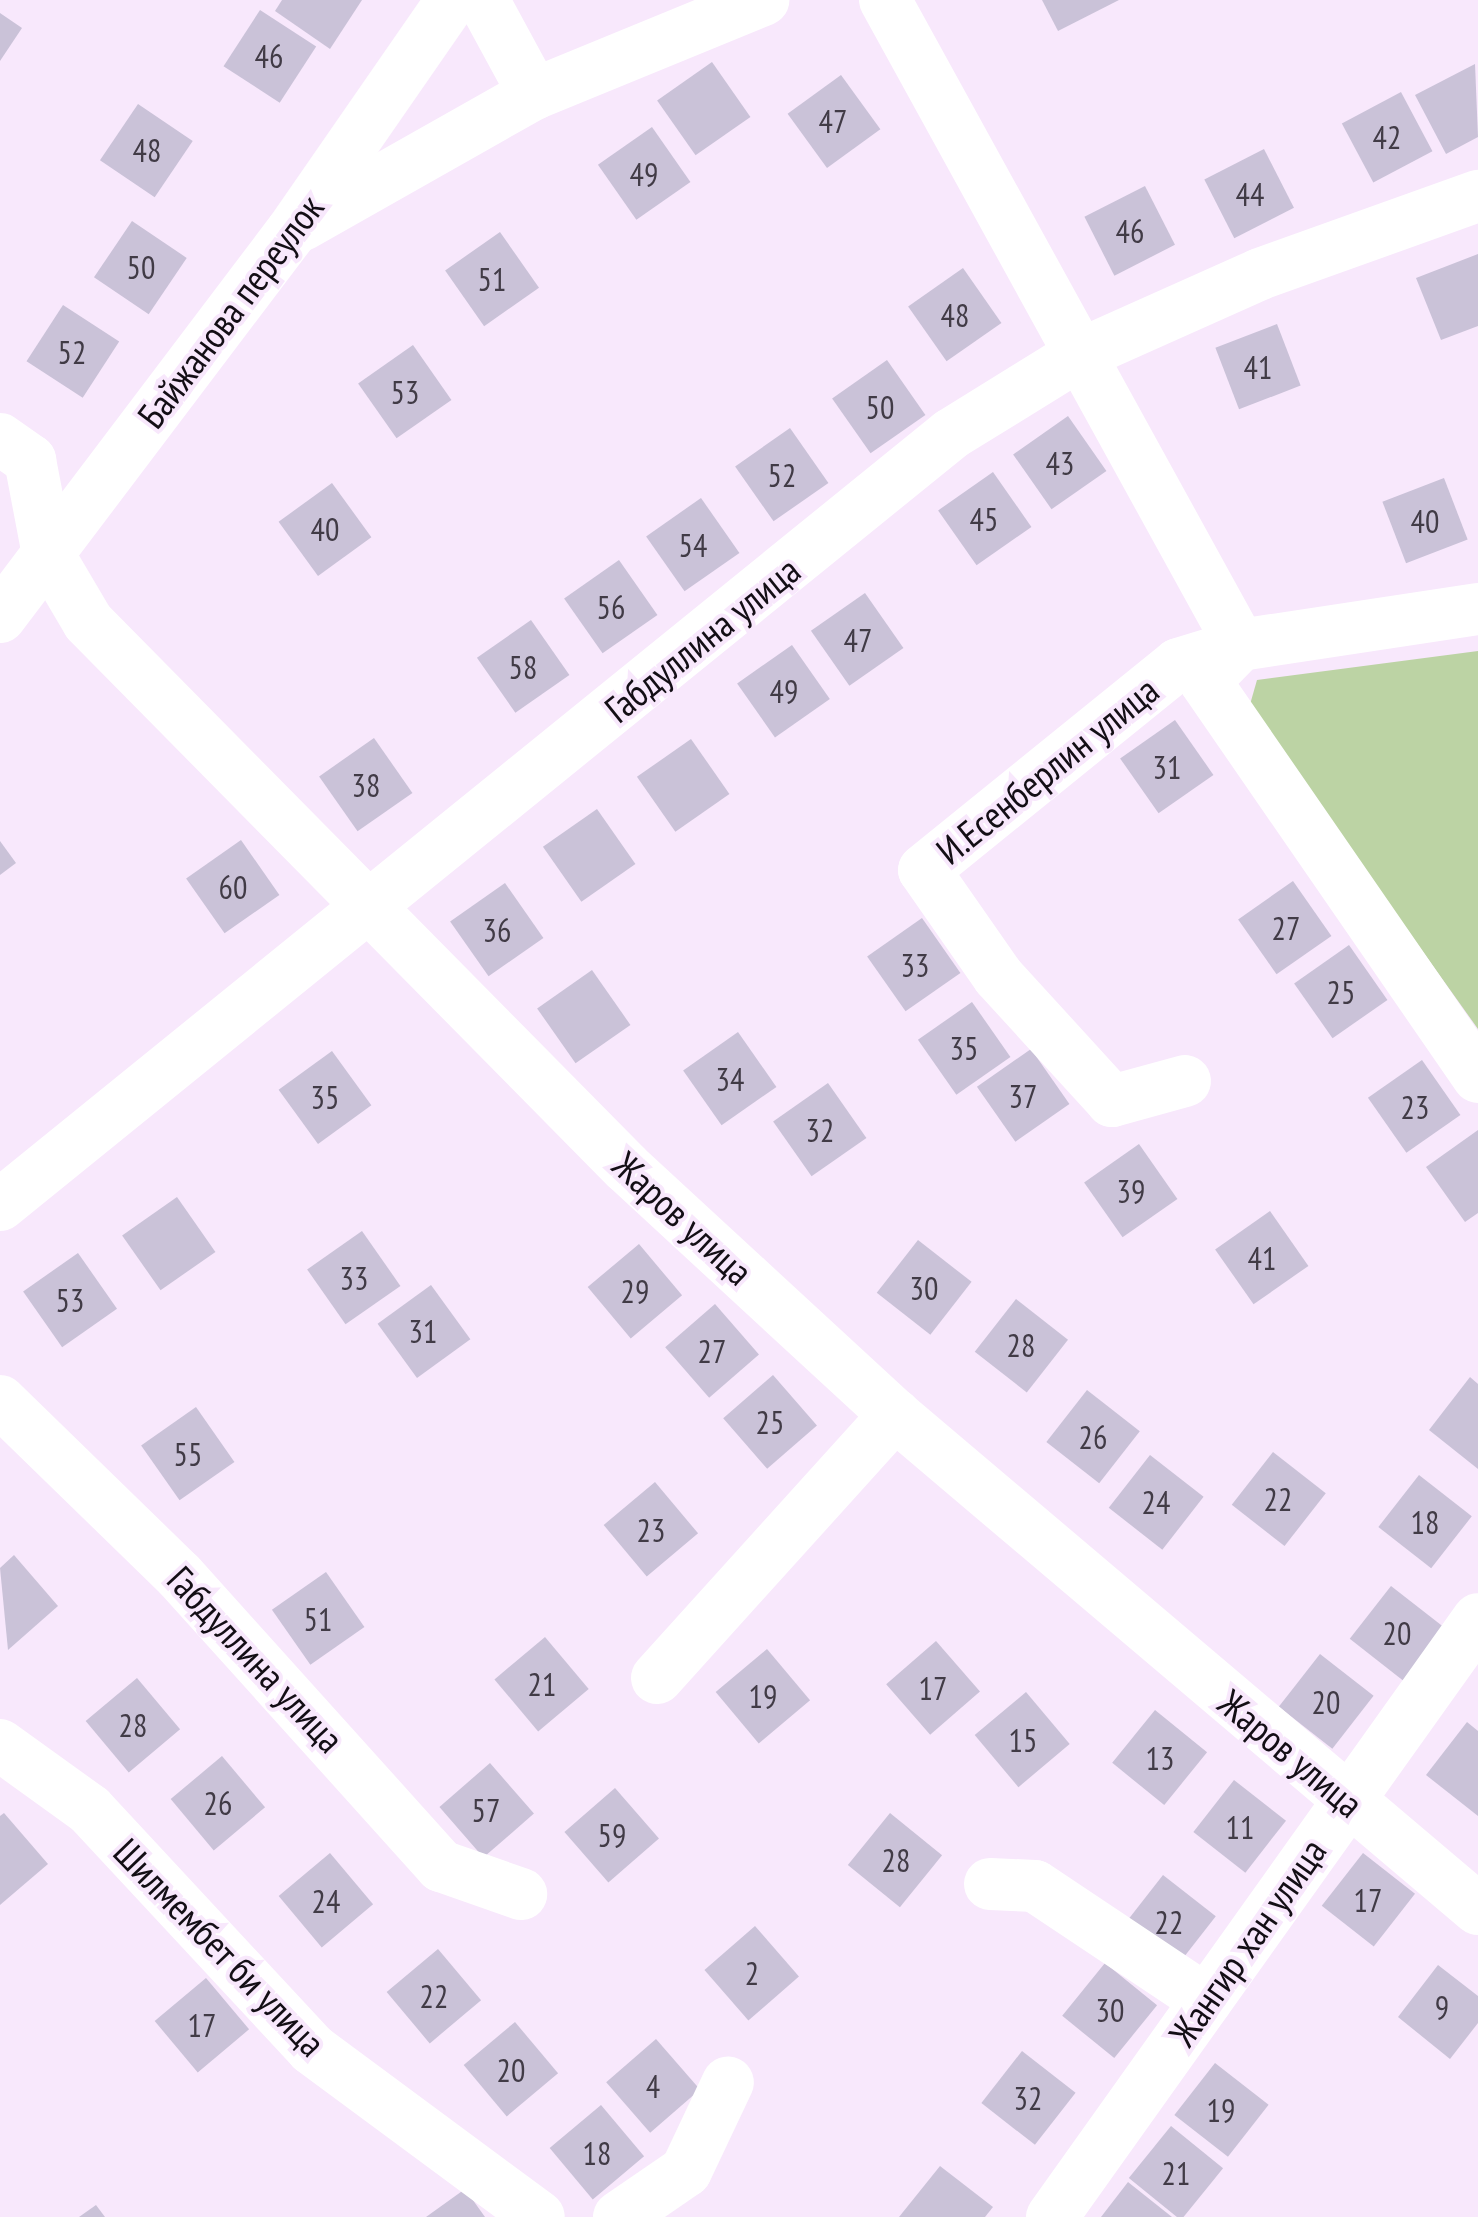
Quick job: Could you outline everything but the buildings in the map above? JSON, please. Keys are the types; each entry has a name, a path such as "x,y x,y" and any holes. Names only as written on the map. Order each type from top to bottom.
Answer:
{"street":[{"name":"Байжанова переулок","path":"0,618 292,231 452,0"},
{"path":"483,0 534,94"},
{"path":"292,231 534,94 762,0"},
{"path":"885,0 1240,645 1478,609"},
{"name":"Габдуллина улица","path":"0,1205 372,911 951,434 1079,354 1260,274 1478,196"},
{"name":"Жаров улица","path":"0,439 30,460 48,554 88,622 626,1167 896,1415 1346,1801 1478,1909"},
{"name":"И.Есенберлин улица","path":"1240,645 1205,681 1478,1078"},
{"name":"И.Есенберлин улица","path":"1185,1081 1112,1101 998,976 924,870 1178,664 1240,645"},
{"name":"Габдуллина улица","path":"0,1400 179,1575 441,1866 521,1894"},
{"path":"657,1678 896,1415"},
{"name":"Жангир хан улица","path":"1052,2217 1478,1618"},
{"name":"Шилмембет би улица","path":"0,1745 90,1810 312,2048 538,2217"},
{"path":"990,1884 1035,1886 1206,2000"},
{"path":"620,2217 686,2171 728,2082"}],"green space":[{"path":"1478,651 1478,1029 1249,708 1257,680"}]}
